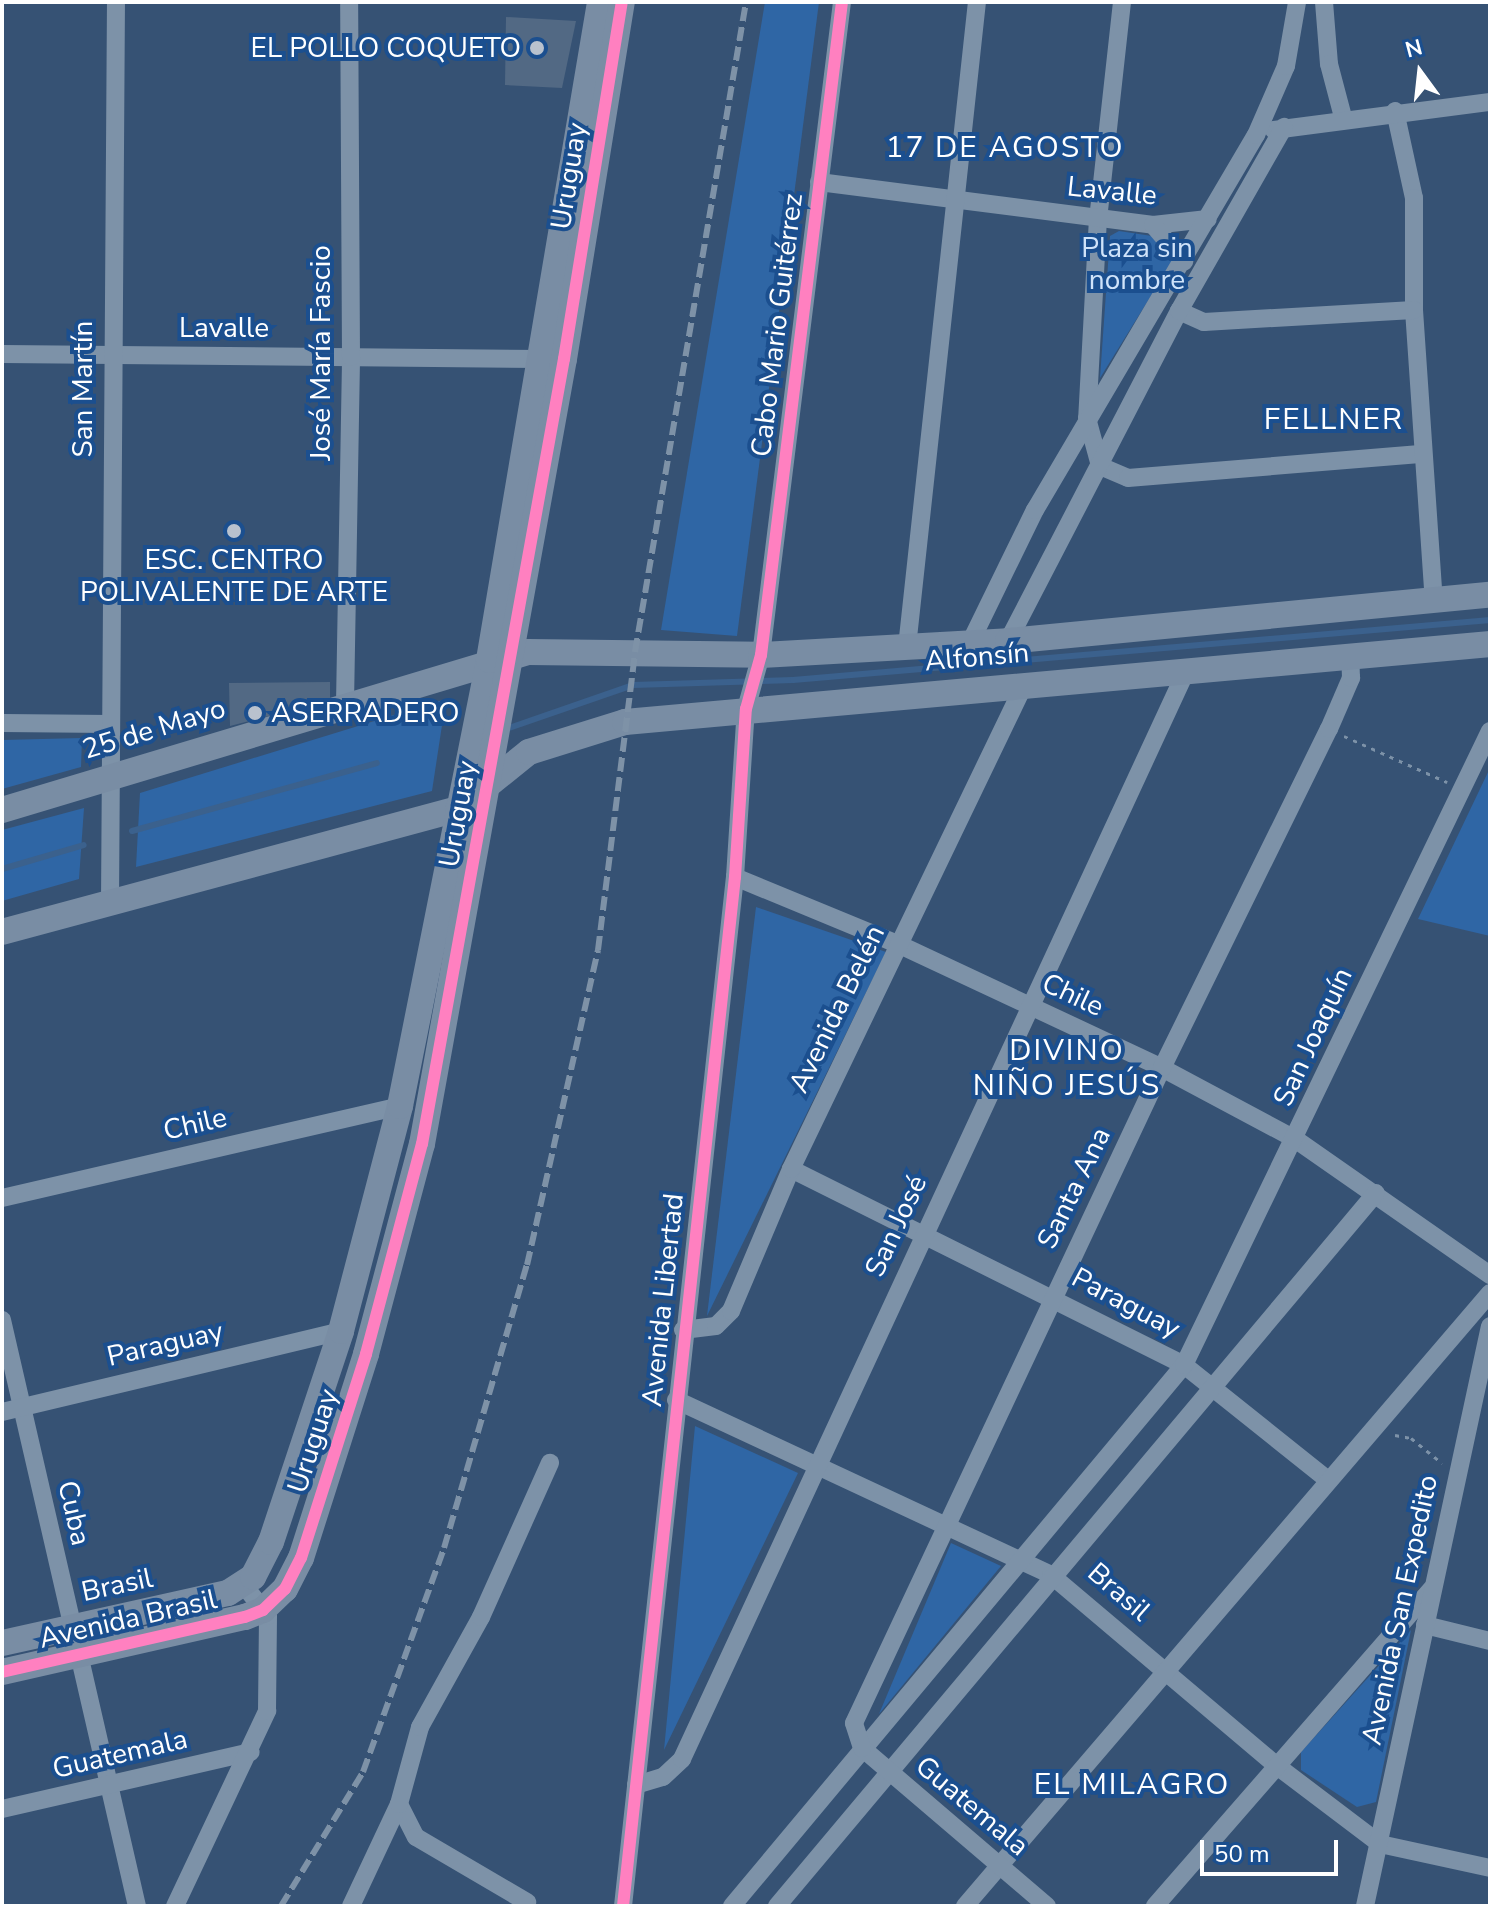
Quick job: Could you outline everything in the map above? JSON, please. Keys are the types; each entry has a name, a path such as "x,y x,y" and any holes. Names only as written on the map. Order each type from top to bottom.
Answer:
{"street":[{"name":"San Martín","path":"110,903 110,355 116,2"},
{"name":"José María Fascio","path":"345,704 351,357 349,2"},
{"name":"Uruguay","path":"263,1610 285,1589 301,1558 366,1354 422,1144 487,787 499,658 542,359 600,2"},
{"name":"Uruguay","path":"244,1585 271,1542 341,1331 400,1106 458,809 499,658 622,2"},
{"name":"Cabo Mario Guitérrez","path":"746,704 759,663 842,2"},
{"path":"907,647 977,2"},
{"path":"1100,466 1087,418 1098,218 1122,2"},
{"path":"970,643 1087,418 1184,261 1256,135 1286,66 1297,2"},
{"path":"1324,2 1329,64 1343,117"},
{"path":"1256,135 1343,117 1490,102"},
{"path":"1395,111 1414,198 1414,310 1434,600"},
{"path":"1008,641 1179,311 1284,127"},
{"name":"Lavalle","path":"819,182 1153,225 1208,219"},
{"path":"1153,225 1184,261"},
{"path":"1179,311 1204,322 1414,310"},
{"name":"Lavalle","path":"2,354 542,359"},
{"path":"1100,466 1128,478 1423,454"},
{"name":"Alfonsín","path":"499,658 554,650 759,663 1490,595"},
{"name":"Alfonsín","path":"487,787 510,762 529,752 595,729 746,704 1024,685 1350,653 1490,644"},
{"name":"Santa Ana","path":"862,1748 854,1723 861,1699 1162,1068 1329,729 1351,678 1350,653"},
{"name":"25 de Mayo","path":"2,810 499,658"},
{"name":"San José","path":"636,1785 663,1777 682,1759 923,1233 1032,1007 1187,669"},
{"name":"Avenida Belén","path":"683,1330 716,1326 731,1311 791,1169 1024,685"},
{"name":"Avenida Libertad","path":"628,1903 636,1785 683,1330 735,877 746,704"},
{"path":"2,723 111,724"},
{"name":"San Joaquín","path":"732,1906 1184,1365 1490,731"},
{"path":"2,932 458,809 487,787"},
{"name":"Chile","path":"735,877 900,945 1162,1068 1295,1139 1490,1275"},
{"name":"Chile","path":"2,1198 400,1106"},
{"name":"Paraguay","path":"791,1169 1053,1296 1184,1365 1215,1386 1327,1479"},
{"path":"777,1906 1051,1575 1215,1386 1376,1193"},
{"path":"965,1906 1361,1438 1490,1293"},
{"name":"Cuba","path":"2,1320 11,1410 71,1627 137,1906"},
{"name":"Avenida San Expedito","path":"1363,1902 1380,1844 1455,1477 1490,1326"},
{"name":"Paraguay","path":"11,1410 341,1331"},
{"name":"Brasil","path":"676,1400 1051,1575 1277,1766 1380,1844 1490,1868"},
{"path":"351,1906 399,1804 420,1727 481,1617 550,1463"},
{"path":"175,1906 251,1752 267,1711 271,1666 263,1610 244,1585"},
{"name":"Brasil","path":"2,1643 228,1593 244,1585"},
{"path":"1155,1906 1432,1589"},
{"name":"Avenida Brasil","path":"2,1672 263,1610"},
{"path":"1425,1625 1490,1641"},
{"name":"Guatemala","path":"862,1748 1047,1906"},
{"name":"Guatemala","path":"2,1809 251,1752"},
{"path":"399,1804 416,1837 528,1905"}],"path":[{"path":"1329,729 1462,788"},
{"path":"1361,1438 1389,1434 1411,1438 1455,1477"}],"green space":[{"path":"765,2 819,2 737,636 661,630"},
{"name":"Plaza sin nombre","path":"1119,231 1152,236 1169,249 1172,262 1100,378 1110,236"},
{"path":"446,699 432,791 136,867 140,793"},
{"path":"82,738 81,767 2,789 2,740"},
{"path":"1490,768 1490,936 1418,919"},
{"path":"84,808 79,879 2,901 2,830"},
{"path":"756,907 886,952 707,1316"},
{"path":"695,1426 798,1473 664,1750"},
{"path":"951,1543 1001,1566 879,1714"},
{"path":"1411,1630 1376,1802 1357,1807 1301,1770 1301,1752"}],"building":[{"path":"506,17 576,21 562,88 505,85"},
{"name":"ASERRADERO","path":"330,682 330,700 230,726 229,683"}],"waterway":[{"path":"509,728 633,685 793,680 1490,620"},
{"path":"132,831 377,763"},
{"path":"2,869 84,845"}],"railway":[{"path":"281,1906 363,1772 444,1548 527,1265 598,950 635,652 746,2"}],"cycle path":[{"path":"2,1672 245,1617 263,1610 285,1589 301,1558 366,1354 422,1144 564,359 622,2"},
{"path":"623,1906 735,877 746,709 761,655 842,2"}],"place":[{"name":"EL POLLO COQUETO","path":"537,48"},
{"name":"ESC. CENTRO POLIVALENTE DE ARTE","path":"234,531"},
{"name":"ASERRADERO","path":"255,713"}],"district":[{"name":"17 DE AGOSTO","path":"1005,148"},
{"name":"FELLNER","path":"1334,420"},
{"name":"DIVINO NIÑO JESÚS","path":"1067,1068"},
{"name":"EL MILAGRO","path":"1132,1785"}]}
